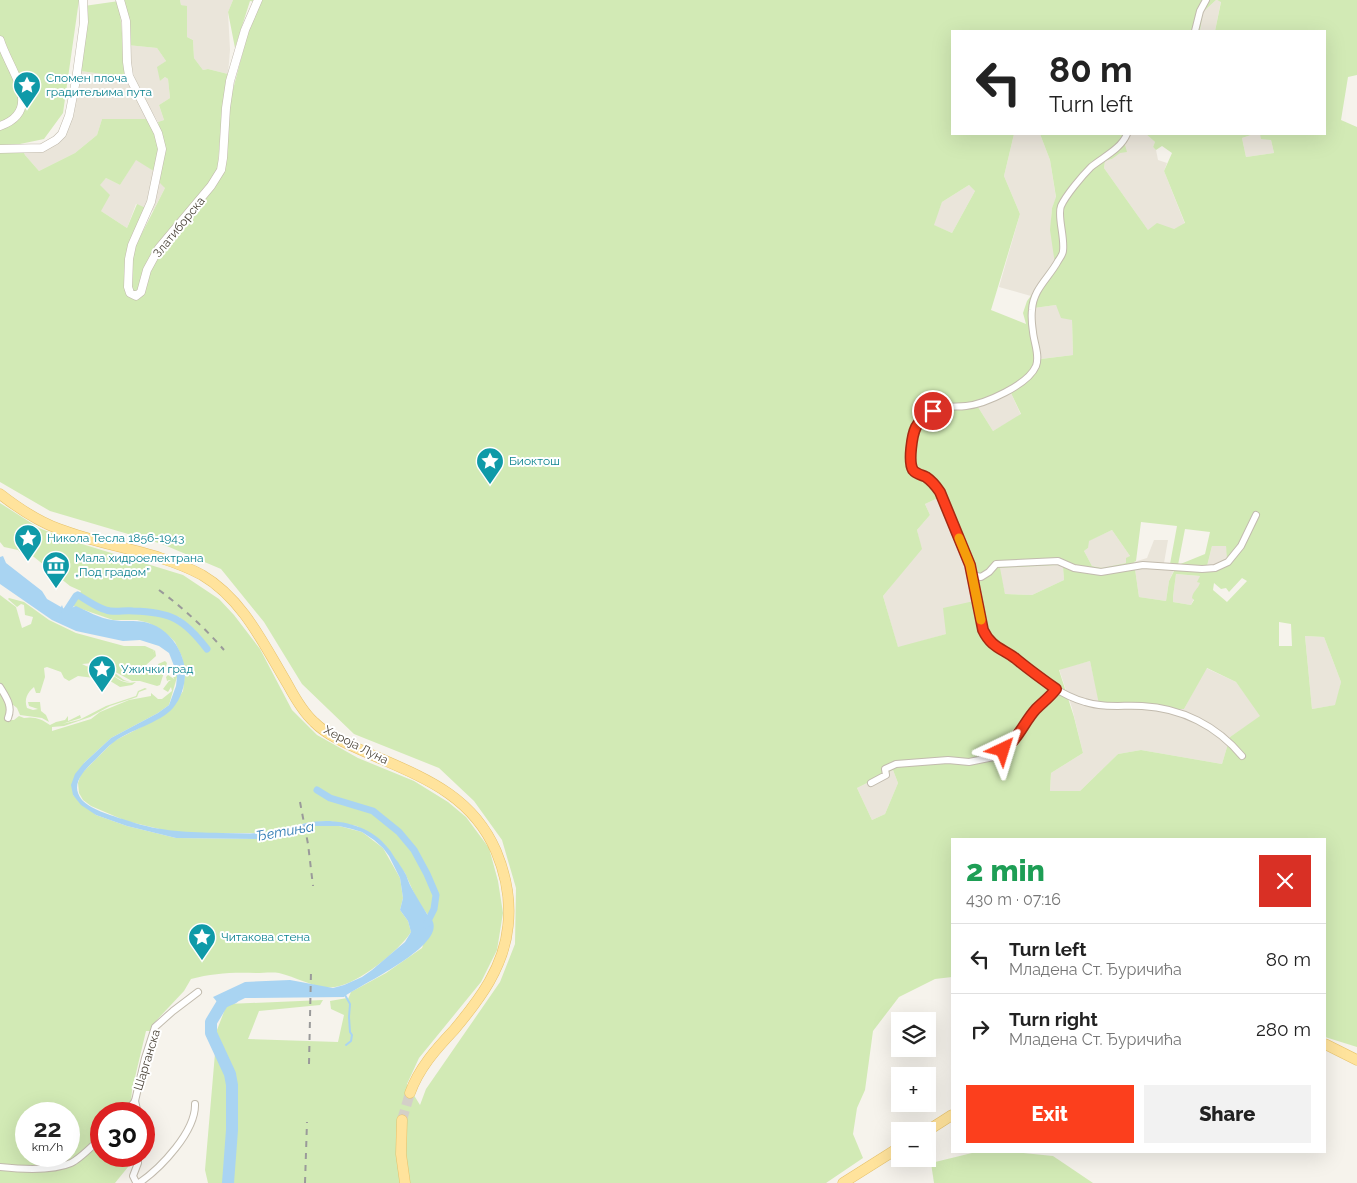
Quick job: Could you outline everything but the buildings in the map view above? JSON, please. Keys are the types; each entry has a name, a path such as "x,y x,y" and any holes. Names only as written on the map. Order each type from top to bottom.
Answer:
{"main road":[{"name":"Хероја Луна","path":"0,494 31,516 49,525 74,534 164,559 190,569 211,581 233,600 249,620 298,701 314,722 323,730 348,744 429,780 463,803 477,818 494,847 506,886 509,913 504,948 484,992 432,1054 420,1071 410,1093"},
{"path":"1326,1044 1357,1060"},
{"path":"936,1126 951,1117"},
{"path":"402,1120 401,1154 405,1183"},
{"path":"843,1183 891,1153"}],"street":[{"path":"0,149 42,148 62,134 69,116 77,75 84,22 83,0"},
{"name":"Златиборска","path":"120,0 126,21 129,76 158,133 162,149 152,202 132,245 129,259 128,287 130,293 136,296 141,292 147,270 159,248 211,186 220,170 223,158 226,108 231,76 245,30 258,0"},
{"path":"1195,30 1200,11 1206,0"},
{"path":"0,40 16,76 22,94 22,103 21,111 17,118 0,126"},
{"path":"1125,135 1120,145 1091,168 1065,199 1060,208 1064,233 1063,252 1050,274 1039,286 1034,296 1032,308 1037,358 1036,366 1022,383 993,398 967,406 946,407 933,411 924,417 915,428 910,456 912,468 918,474 934,483 940,492 970,565 983,630 994,647 1012,657 1056,689 1085,702 1110,706 1143,706 1174,711 1199,720 1215,730 1242,756"},
{"path":"972,575 980,577 989,572 996,564 1058,561 1074,568 1101,572 1143,565 1202,569 1215,568 1228,562 1240,546 1256,515"},
{"path":"0,687 9,704 8,718"},
{"path":"871,783 886,775 885,769 896,764 948,760 969,762 994,757 1012,744 1036,709 1050,698 1056,689"},
{"name":"Шарганска","path":"135,1101 145,1058 155,1027 198,992"},
{"path":"136,1167 133,1176 136,1182 140,1182 160,1167 187,1131 192,1120 195,1104"},
{"path":"0,1167 44,1169 71,1163 90,1147"}],"shaded area":[{"path":"180,0 233,0 228,12 230,50 228,74 208,69 203,70 194,58 193,40 187,37 187,7 181,5"},
{"path":"1216,0 1221,1 1215,30 1200,30 1203,12"},
{"path":"127,45 157,48 166,61 162,64 160,81 165,77 168,79 170,98 159,105 164,120 158,122 138,87 130,63"},
{"path":"80,71 126,77 148,119 102,119 97,135 75,153 39,171 23,150 45,148 61,138"},
{"path":"1014,135 1040,135 1050,160 1056,198 1051,218 1055,264 1031,296 999,287 1020,214 1004,176"},
{"path":"1125,135 1147,135 1155,142 1153,147 1156,150 1158,160 1167,163 1164,171 1185,224 1174,229 1148,230 1104,168 1105,161 1112,159 1119,153"},
{"path":"1251,135 1262,135 1271,140 1274,153 1246,157 1242,138"},
{"path":"136,159 160,175 165,188 153,211 136,204 127,228 101,211 99,185 106,178 120,185"},
{"path":"969,185 975,191 952,233 933,225 942,202"},
{"path":"1056,305 1072,320 1073,355 1041,359 1035,335 1034,308"},
{"path":"1011,393 1021,415 993,431 978,407"},
{"path":"938,498 967,565 974,602 946,634 898,648 883,596 921,549 917,530 930,515 925,504"},
{"path":"1112,530 1130,556 1126,563 1102,568 1092,566 1084,551 1088,548 1088,541"},
{"path":"1154,540 1168,540 1164,563 1175,568 1169,581 1166,601 1139,597 1134,562 1147,558"},
{"path":"1212,546 1226,546 1228,557 1222,565 1207,566"},
{"path":"1059,565 1063,567 1064,580 1032,595 1005,594 999,568"},
{"path":"1176,574 1200,576 1198,582 1201,583 1191,605 1173,602"},
{"path":"1305,636 1324,637 1341,682 1336,705 1312,709"},
{"path":"1090,661 1101,709 1184,709 1206,668 1236,682 1261,716 1230,737 1222,764 1141,750 1118,754 1080,791 1050,791 1051,773 1083,753 1072,708 1059,669"},
{"path":"893,770 898,783 885,814 872,820 857,788"}],"green space":[{"path":"0,0 79,0 63,113 44,139 20,144 25,155 39,171 75,153 97,135 102,119 148,119 164,146 158,122 164,120 159,105 170,98 168,79 165,77 160,81 157,67 166,61 157,48 127,45 123,0 180,0 181,5 187,6 187,37 193,40 194,58 203,70 208,69 228,74 223,103 218,163 231,97 256,2 250,1 235,48 228,12 233,0 1216,0 1203,12 1200,30 951,30 951,135 1014,135 1004,176 1020,214 991,310 1026,324 1023,313 1027,301 1055,264 1050,230 1052,208 1056,197 1050,160 1040,135 1124,135 1123,138 1127,152 1120,153 1112,159 1105,161 1104,168 1148,230 1157,223 1174,229 1185,223 1164,171 1172,153 1162,146 1156,150 1153,147 1155,142 1147,135 1251,135 1242,138 1246,157 1274,153 1271,140 1261,139 1260,135 1326,135 1326,30 1215,30 1221,2 1217,0 1357,0 1357,75 1348,77 1341,120 1357,127 1357,1047 1326,1037 1326,838 951,838 951,977 935,979 899,997 873,1031 865,1090 857,1108 853,1134 863,1158 826,1183 208,1183 205,1170 217,1030 227,1004 323,1000 320,1005 259,1011 248,1039 338,1042 344,1015 331,1009 330,1001 348,999 351,992 386,973 422,948 432,920 418,902 405,873 379,839 357,826 329,821 306,823 263,833 183,833 126,821 91,806 83,800 79,793 78,783 81,774 114,741 155,720 172,708 183,691 185,673 182,657 175,642 169,636 149,623 137,620 113,620 73,606 77,597 107,613 155,615 175,620 190,631 205,650 209,648 194,629 179,617 156,611 105,608 80,593 81,591 70,586 29,553 25,557 18,550 4,547 0,542 0,503 39,528 69,540 183,575 219,599 260,649 292,710 317,735 358,758 414,781 448,802 466,817 489,848 498,881 503,913 497,950 481,982 419,1058 407,1084 420,1105 426,1089 500,982 515,944 516,888 502,840 474,801 439,768 354,734 302,684 264,622 221,569 162,544 50,511 0,482","holes":["136,160 160,175 160,183 165,188 140,237 134,232 146,208 137,204 127,228 101,211 110,195 100,185 106,178 120,185","969,185 975,191 952,233 934,225 942,202","1056,305 1061,318 1072,320 1073,355 1041,359 1035,335 1034,308","1011,393 1021,414 993,431 978,407","938,498 967,565 974,601 943,608 946,634 898,647 883,596 922,549 917,530 930,515 925,504","1141,522 1177,526 1170,564 1175,569 1169,581 1166,601 1139,597 1134,562 1136,561","1185,529 1210,532 1205,554 1178,565","1112,530 1130,556 1126,558 1126,563 1102,568 1092,566 1084,551 1088,548 1089,541","1212,546 1226,546 1227,559 1222,565 1207,566","1059,565 1063,567 1064,580 1032,595 1005,594 1000,568","1176,574 1200,576 1197,582 1200,583 1192,598 1194,600 1191,605 1173,602","1242,578 1247,581 1227,602 1213,590 1214,583 1221,589 1226,588 1229,592","1279,622 1291,624 1292,646 1279,646","1305,636 1324,637 1341,682 1335,705 1312,709","1090,661 1100,709 1184,709 1207,668 1236,682 1260,716 1230,737 1222,764 1141,750 1118,754 1080,791 1050,791 1051,773 1083,753 1059,670","893,770 898,783 885,814 872,820 857,788"]},
{"path":"119,1 126,77 80,71 84,6"},
{"path":"0,595 16,607 22,628 31,624 33,617 25,615 24,605 21,604 17,607 9,598 24,602 49,620 76,633 124,646 145,646 154,650 153,652 155,650 156,656 145,666 151,670 159,671 158,664 165,661 167,663 160,685 132,681 110,669 109,666 93,663 82,664 101,669 107,667 112,674 115,673 130,682 123,681 108,672 120,680 127,683 136,682 132,685 120,687 102,676 94,678 78,676 69,681 64,678 61,672 47,667 44,668 45,677 40,693 36,693 34,687 28,694 26,702 27,708 33,710 38,709 29,706 28,702 40,702 41,711 46,715 49,722 42,718 20,715 0,684"},
{"path":"174,673 177,673 169,705 158,713 111,738 84,763 73,795 96,815 127,826 176,838 260,839 313,826 339,826 362,832 383,848 400,878 403,898 400,910 408,921 411,932 377,966 355,980 335,987 321,987 276,973 223,973 191,979 184,991 154,1023 154,1031 146,1031 132,1090 131,1102 90,1102 90,1167 128,1167 115,1183 0,1183 0,690 6,705 5,720 14,720 19,716 24,718 31,717 38,718 50,725 65,720 68,716 68,721 80,715 81,718 62,724 79,720 106,706 136,696 138,691 147,689 139,692 137,697 110,706 90,717 64,726 52,727 52,731 91,719 100,712 129,700 151,696 151,693 158,699 162,699 172,691 171,687 168,692 163,689 171,681 169,680 167,681 166,677 168,675 174,679"},
{"path":"972,1153 1024,1153 1053,1156 1093,1183 934,1183 932,1167 936,1167 936,1162"}],"water":[{"name":"Ђетиња","path":"3,556 6,563 42,591 47,599 61,607 62,605 66,610 76,606 107,619 155,625 173,640 183,659 185,670 182,693 173,708 160,718 114,742 81,776 77,788 78,794 86,804 97,810 141,825 175,831 264,833 317,821 340,822 362,828 372,833 389,850 404,872 427,915 432,920 433,930 427,941 415,953 399,964 344,997 245,998 223,1009 213,997 245,982 290,980 333,988 362,977 372,970 405,942 411,932 408,921 400,910 403,898 400,878 389,856 374,840 362,832 339,826 313,826 260,839 176,838 127,826 96,815 81,805 73,795 71,785 75,774 111,738 158,713 169,705 176,686 176,671 169,653 159,646 140,640 123,641 76,631 52,620 0,584 0,557"}],"waterway":[{"path":"78,595 109,611 157,613 176,619 191,631 207,649"},
{"path":"63,616 76,596"},
{"path":"317,790 330,798 373,811 399,832 414,850 436,895 434,909 426,925"},
{"path":"345,995 350,1004 349,1017 352,1035 351,1041 346,1045"},
{"name":"Ђетиња","path":"228,1183 232,1130 232,1085 230,1074 211,1033 211,1022 223,1002 233,998"}],"tunnel":[{"path":"402,1120 410,1093"}],"railway":[{"path":"159,590 193,618 224,650"},
{"path":"300,802 313,886"},
{"path":"309,1064 311,971"},
{"path":"305,1183 307,1122"}],"slow traffic":[{"path":"959,538 970,565 981,620"}],"place":[{"name":"Спомен плоча градитељима пута","path":"27,109"},
{"name":"Биоктош","path":"490,485"},
{"name":"Никола Тесла 1856-1943","path":"28,562"},
{"name":"Мала хидроелектрана „Под градом”","path":"56,589"},
{"name":"Ужички град","path":"102,693"},
{"name":"Читакова стена","path":"202,961"}],"route":[{"path":"933,411 924,417 915,428 910,456 912,468 918,474 934,483 940,492 970,565 983,630 994,647 1012,657 1056,689 1050,698 1036,709 1012,744 1003,750"}]}
